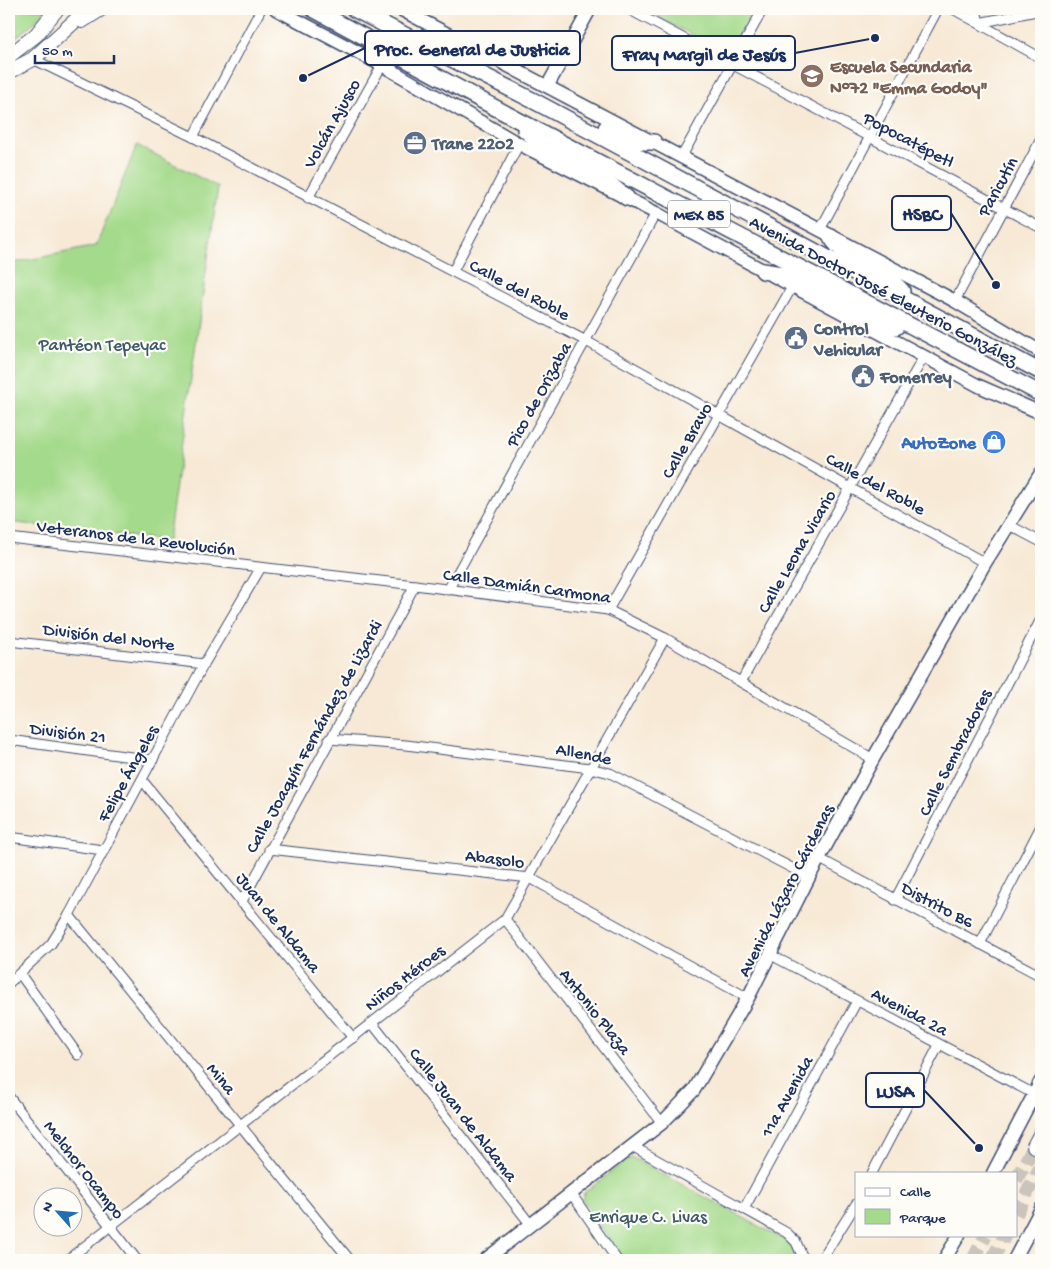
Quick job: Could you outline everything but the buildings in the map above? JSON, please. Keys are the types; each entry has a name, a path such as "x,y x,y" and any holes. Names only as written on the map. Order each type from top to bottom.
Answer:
{"highway":[{"name":"Avenida Doctor José Eleuterio González","path":"313,9 1041,394"},
{"name":"Avenida Doctor José Eleuterio González","path":"361,12 534,101 1041,372"},
{"path":"534,101 551,100 630,140 654,142"},
{"path":"516,118 525,130 544,146 596,173 627,198"},
{"path":"826,233 842,250 896,284 913,304"},
{"path":"763,271 793,276 888,324 921,330"}],"main road":[{"path":"46,24 51,9"},
{"path":"9,56 23,46 46,24 57,9"},
{"path":"9,72 33,59 88,9"},
{"path":"66,30 100,9"},
{"path":"1034,1146 1041,1133"}],"street":[{"path":"193,137 261,9"},
{"path":"276,9 382,65 519,144 656,213 924,358 979,386 1041,413"},
{"path":"548,85 590,9"},
{"name":"Popocatépetl","path":"628,9 1041,228"},
{"path":"682,156 763,9"},
{"path":"826,233 869,136 938,9"},
{"path":"953,9 1041,58"},
{"path":"976,9 979,23"},
{"path":"408,10 456,38 955,301 1041,352"},
{"path":"979,23 1041,10"},
{"name":"Calle del Roble","path":"33,59 193,137 586,341 985,563"},
{"name":"Volcán Ajusco","path":"308,198 382,65"},
{"path":"453,271 519,144"},
{"name":"Paricutín","path":"955,301 1004,207 1040,145"},
{"name":"Pico de Orizaba","path":"448,590 656,213"},
{"name":"Calle Bravo","path":"608,610 792,287"},
{"name":"Calle Leona Vicario","path":"740,682 924,358"},
{"name":"Avenida Lázaro Cárdenas","path":"485,1260 662,1123 694,1090 771,956 810,877 873,759 985,563 1041,473"},
{"path":"1009,525 1041,542"},
{"name":"Veteranos de la Revolución","path":"9,538 260,568"},
{"name":"Calle Damián Carmona","path":"260,568 415,585 608,610 665,638 873,759"},
{"name":"Felipe Ángeles","path":"9,983 52,944 204,664 260,568"},
{"name":"Calle Joaquín Fernández de Lizardi","path":"242,903 269,849 415,585"},
{"name":"Calle Sembradores","path":"895,900 1041,619"},
{"name":"Niños Héroes","path":"68,1260 505,919 665,638"},
{"name":"División del Norte","path":"9,641 204,664"},
{"name":"Allende","path":"330,739 406,745 590,768 610,773 810,877"},
{"name":"División 21","path":"9,740 153,760"},
{"name":"Juan de Aldama","path":"142,780 353,1038"},
{"path":"980,944 1041,826"},
{"path":"10,840 103,850"},
{"name":"Abasolo","path":"269,849 530,878 748,998"},
{"name":"Distrito B6","path":"820,860 1041,976"},
{"name":"Mina","path":"69,915 350,1260"},
{"name":"Antonio Plaza","path":"505,919 662,1123"},
{"name":"Avenida 2a","path":"771,956 938,1045 1039,1086"},
{"path":"20,974 78,1055"},
{"name":"11a Avenida","path":"745,1207 857,1001"},
{"name":"Calle Juan de Aldama","path":"372,1022 531,1225"},
{"path":"873,1172 938,1045"},
{"path":"994,1172 1039,1086"},
{"name":"Melchor Ocampo","path":"9,1097 137,1260"},
{"path":"632,1146 787,1232 796,1242 804,1260"},
{"path":"571,1193 617,1260"},
{"path":"821,1260 855,1206"},
{"path":"1014,1260 1041,1209"},
{"path":"944,1260 958,1236"}],"green space":[{"path":"9,9 46,9 35,22 9,43"},
{"path":"642,9 753,9 734,43 720,49"},
{"name":"Pantéon Tepeyac","path":"137,145 218,187 168,541 9,522 9,264 96,246"},
{"name":"Enrique C. Livas","path":"633,1158 788,1242 795,1251 793,1260 623,1260 582,1199 584,1193 628,1159"}],"tunnel":[{"path":"1018,1176 1034,1146"},
{"path":"1018,1210 1041,1166"},
{"path":"973,1260 985,1236"},
{"path":"992,1260 1004,1236"}],"place":[{"name":"Fray Margil de Jesús","path":"875,38"},
{"name":"Escuela Secundaria N°72 \"Emma Godoy\"","path":"812,76"},
{"name":"Proc. General de Justicia","path":"303,78"},
{"name":"Trane 2202","path":"415,143"},
{"name":"HSBC","path":"996,285"},
{"name":"Control Vehicular","path":"796,338"},
{"name":"Fomerrey","path":"863,376"},
{"name":"AutoZone","path":"994,442"},
{"name":"LUSA","path":"979,1148"}]}
